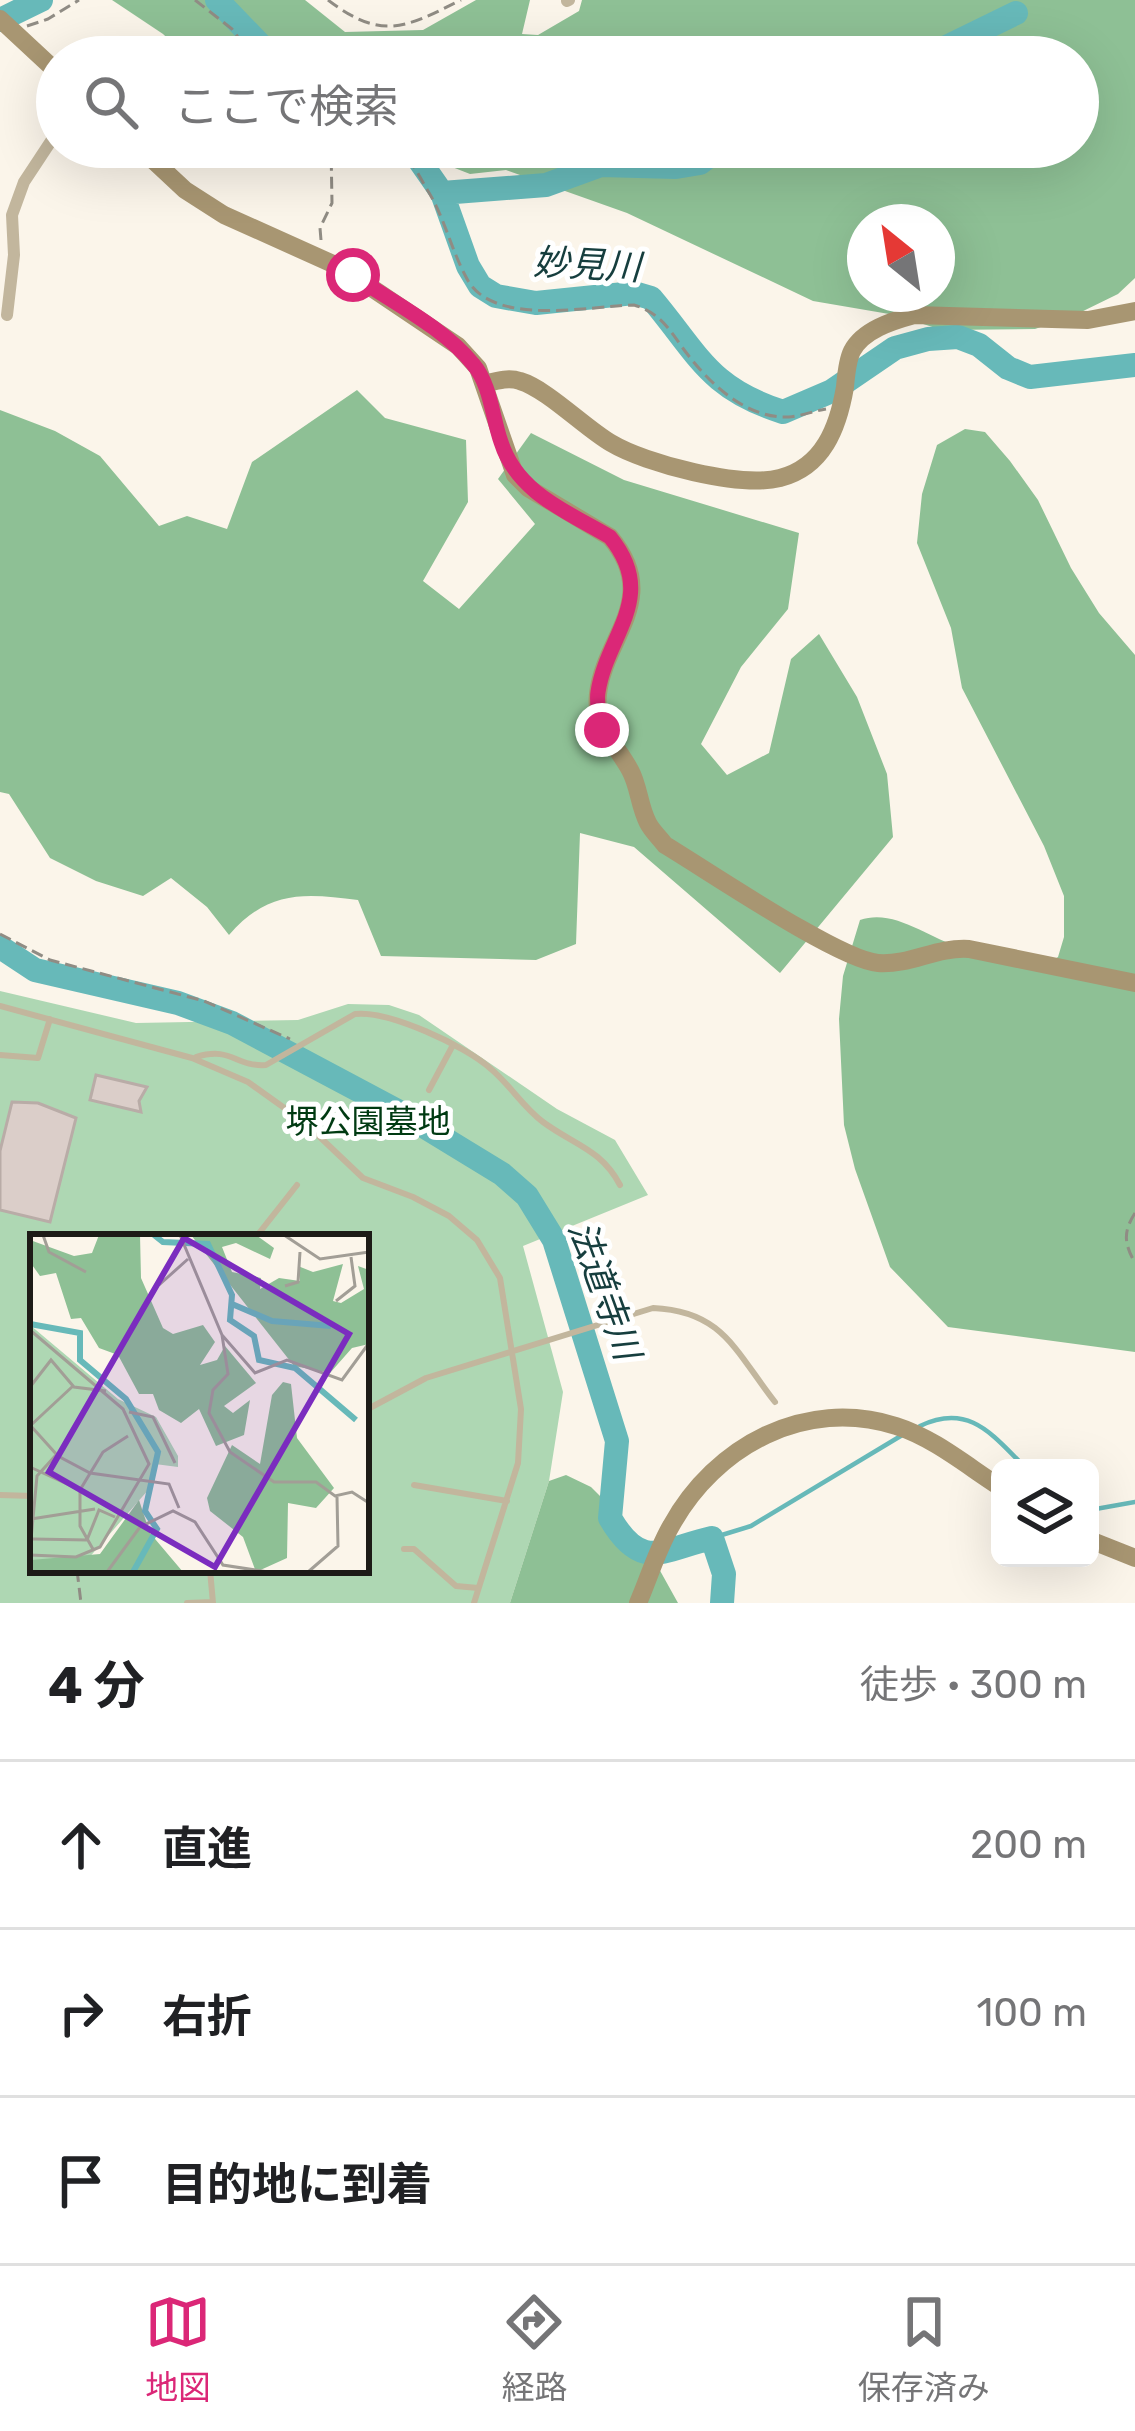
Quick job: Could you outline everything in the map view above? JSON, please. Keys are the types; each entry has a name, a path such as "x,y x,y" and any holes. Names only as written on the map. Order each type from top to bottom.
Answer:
{"street":[{"path":"8,26 36,52"},
{"path":"7,315 14,255 12,215 36,164"},
{"path":"161,168 224,215 342,268 440,334 478,368 515,475 528,488 610,537 628,569 632,604 597,693 602,730 632,772 648,823 665,845 839,948 873,963 910,962 944,948 969,949 1135,983"},
{"path":"484,384 522,381 611,443 650,462 765,480 810,463 834,433 852,352 866,335 914,315 1088,320 1135,311"},
{"path":"642,1594 670,1527 723,1460 753,1439 792,1424 822,1418 866,1419 897,1426 991,1480"},
{"path":"1099,1544 1135,1558"}],"lane":[{"path":"0,1006 192,1058 248,1082 304,1122 363,1178 448,1216 477,1240 500,1278 521,1409 518,1462 474,1603"},
{"path":"192,1058 215,1051 256,1066 274,1061 356,1014 372,1012 453,1045 489,1067 536,1117 604,1159 620,1185"},
{"path":"0,1055 38,1058 50,1019"},
{"path":"429,1090 453,1045"},
{"path":"258,1234 297,1185"},
{"path":"369,1408 425,1378 652,1309 685,1310 714,1323 775,1402"},
{"path":"414,1485 507,1501"},
{"path":"0,1495 30,1496"},
{"path":"404,1549 414,1549 456,1586 478,1588"},
{"path":"187,1603 213,1602"}],"path":[{"path":"8,26 48,19 79,0"},
{"path":"195,0 238,36"},
{"path":"328,0 357,22 369,25 409,24 461,0"},
{"path":"323,244 319,237 332,203 331,168"},
{"path":"414,168 436,205 466,278 481,296 531,310 634,305 658,316 699,371 734,399 783,417 842,402"},
{"path":"0,934 50,960 236,1012 299,1044"},
{"path":"1135,1213 1125,1229 1126,1247 1135,1263"},
{"path":"77,1573 81,1603"}],"green space":[{"path":"112,0 305,0 345,32 423,30 476,0 530,0 522,34 538,35 579,11 582,0 1135,0 1135,278 1118,294 1035,329 942,330 877,312 955,312 955,204 847,204 847,307 813,301 627,213 506,170 470,174 455,168 1099,168 1099,36 165,36"},
{"path":"357,390 385,418 466,440 468,502 423,581 459,609 535,524 498,479 531,433 624,480 799,533 788,609 741,667 701,744 727,775 769,753 791,659 819,634 857,697 887,774 893,837 780,973 634,847 580,833 576,944 536,960 381,956 358,900 304,896 273,902 229,935 207,907 171,878 143,896 96,881 50,858 9,794 0,792 0,410 55,431 100,456 159,526 187,516 227,529 252,462"},
{"path":"965,429 985,432 1010,461 1038,500 1099,613 1135,655 1135,1352 948,1327 890,1267 844,1125 839,1019 843,976 860,920 898,921 960,947 1045,965 1058,957 1064,937 1064,896 1044,846 962,688 951,628 917,543 922,494 937,445"},
{"name":"堺公園墓地","path":"0,991 136,1023 298,1020 348,1004 389,1005 419,1015 557,1109 615,1140 648,1195 523,1246 563,1392 549,1481 510,1603 0,1603"},
{"path":"566,1475 591,1487 609,1505 658,1567 678,1603 510,1603 549,1481"}],"building":[{"path":"96,1075 147,1087 139,1101 141,1112 90,1100"},
{"path":"12,1102 38,1103 76,1118 50,1222 0,1210 0,1151"}],"waterway":[{"name":"妙見川","path":"0,20 41,0"},
{"name":"妙見川","path":"217,0 252,36"},
{"path":"969,36 1016,13"},
{"name":"妙見川","path":"425,168 442,193 480,286 496,296 536,303 634,293 651,298 721,380 783,412 832,391 895,348 928,339 958,337 1030,377 1135,365"},
{"path":"442,193 546,185 593,168"},
{"name":"法道寺川","path":"0,947 35,970 178,1003 232,1023 407,1116 502,1174 527,1196 554,1240 617,1441 610,1518 643,1551 667,1551 712,1538 724,1574 722,1603"},
{"path":"920,1426 953,1418 967,1420 991,1434 1017,1459"},
{"path":"712,1538 751,1526 904,1434"},
{"path":"1099,1508 1135,1502"}],"route":[{"path":"353,275 458,346 478,368 515,475 528,488 610,537 618,547 628,569 632,604 597,693 602,730"}]}
